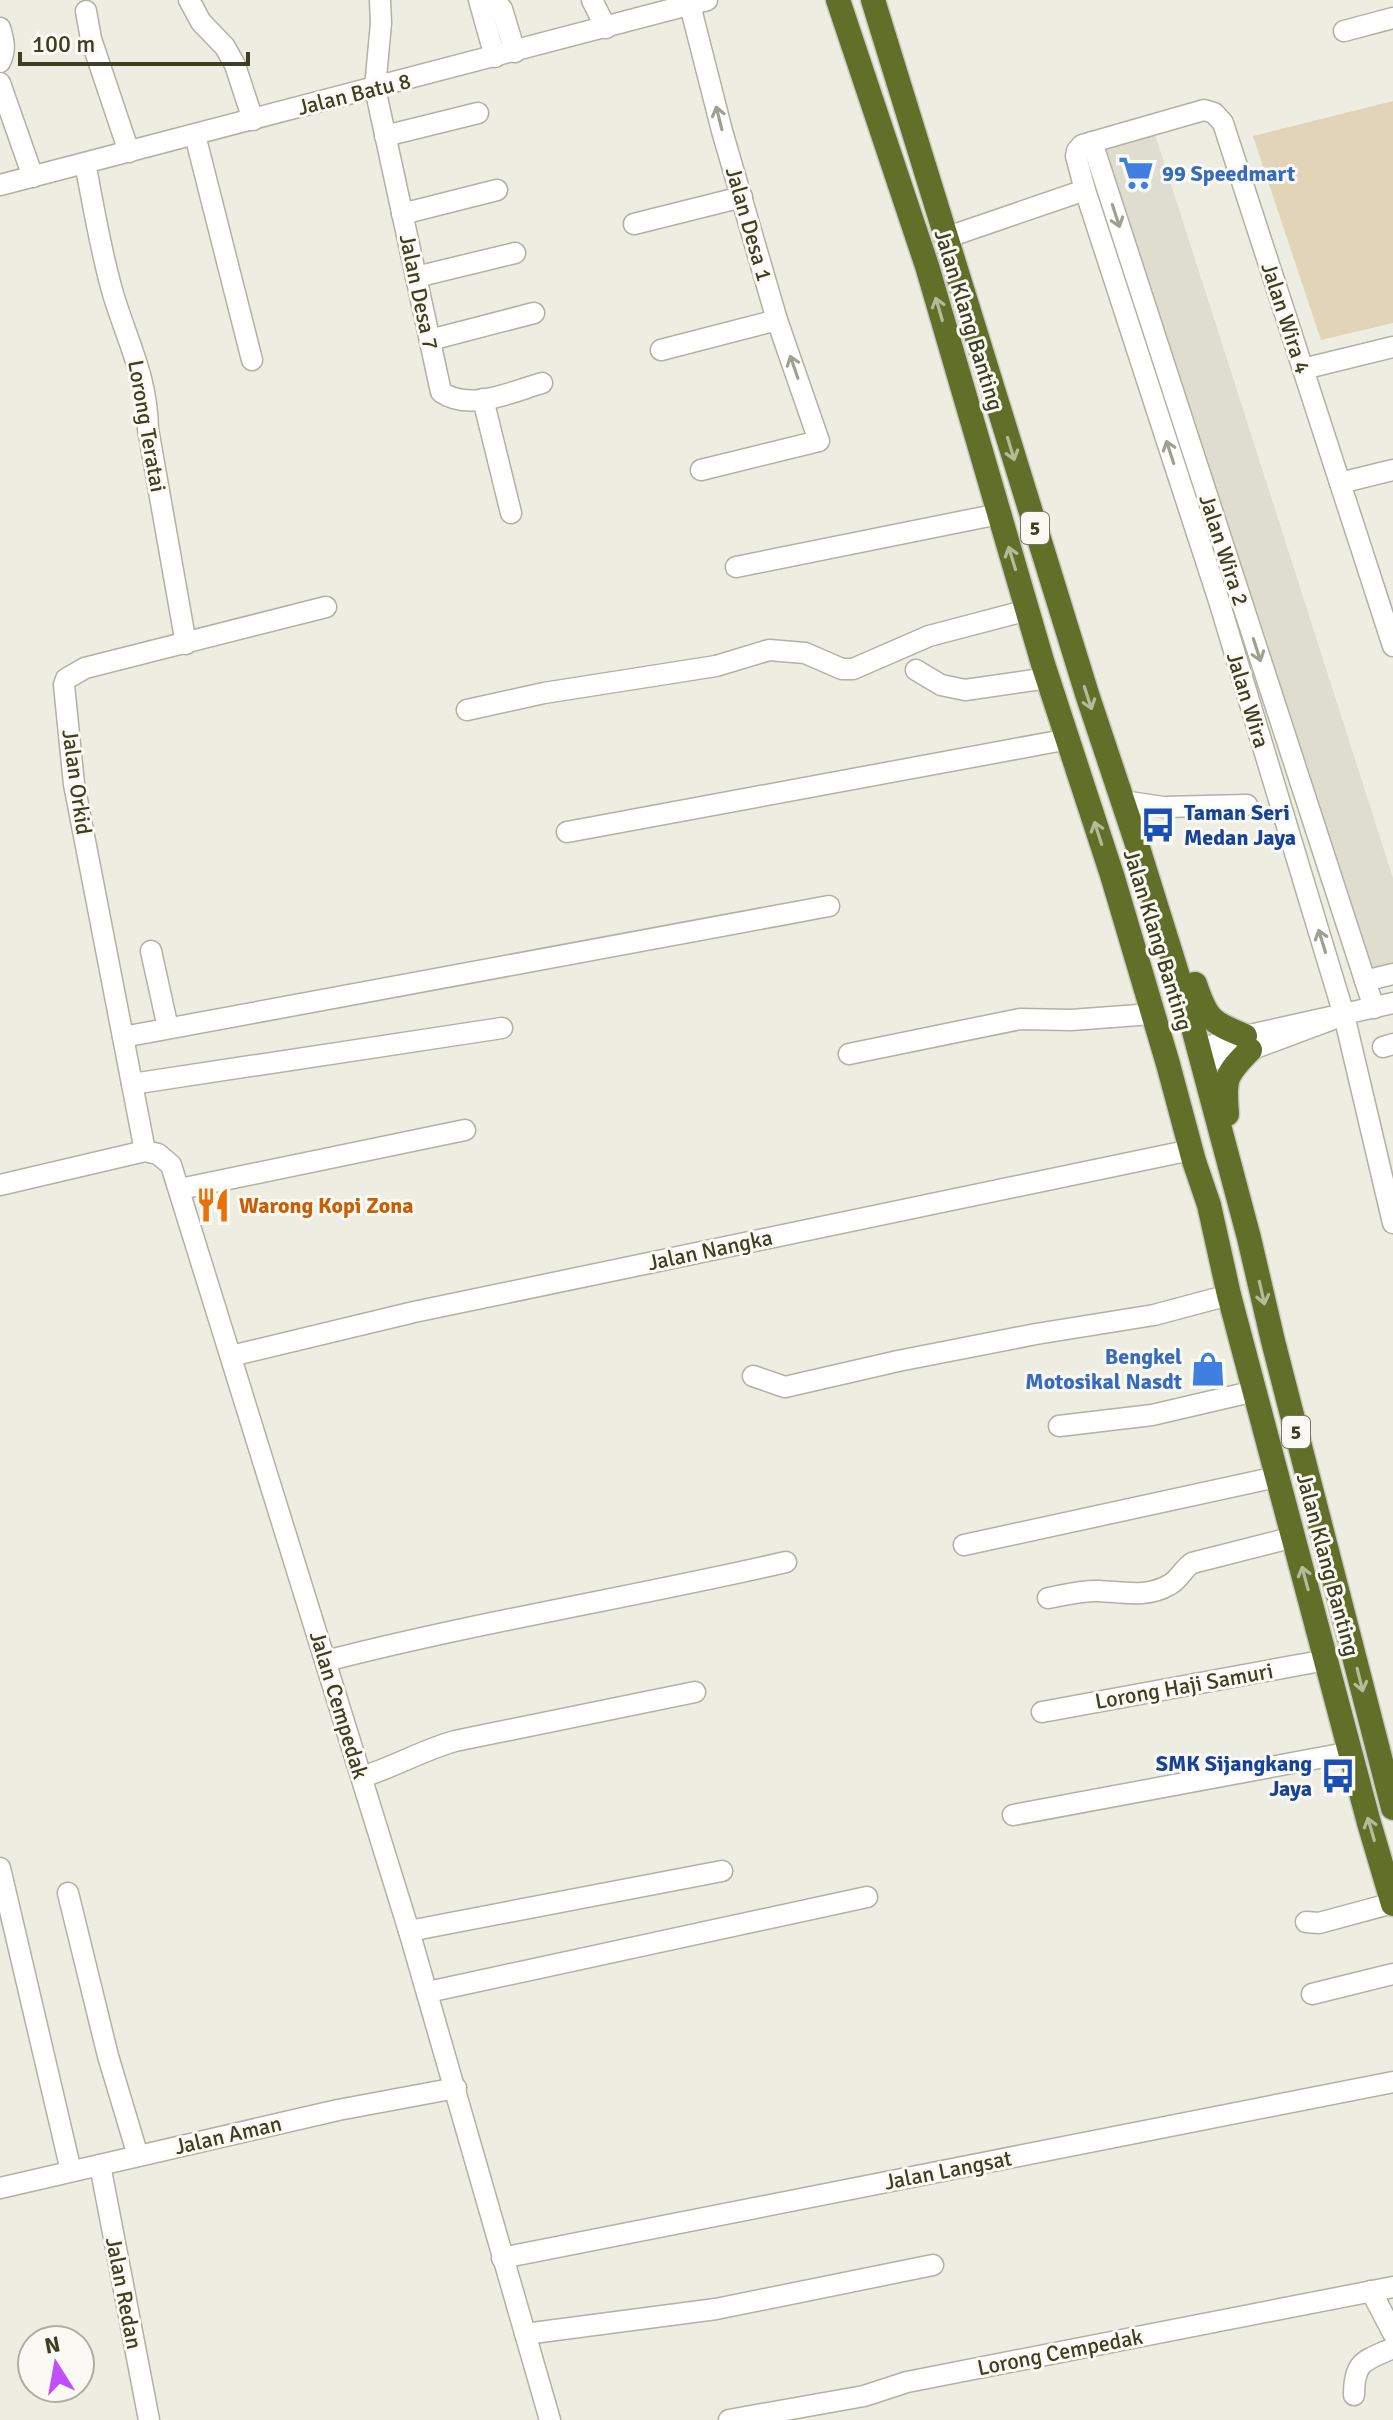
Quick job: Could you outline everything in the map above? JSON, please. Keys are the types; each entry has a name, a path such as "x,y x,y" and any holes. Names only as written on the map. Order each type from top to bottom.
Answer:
{"highway":[{"path":"820,0 834,18 897,175"},
{"name":"Jalan Klang Banting","path":"838,0 927,266 1048,678 1112,875 1209,1205 1229,1295 1393,1904"},
{"path":"861,0 895,104 922,155"},
{"name":"Jalan Klang Banting","path":"873,0 1201,1054 1393,1808"},
{"path":"1135,838 1172,917 1206,1012 1215,1024 1248,1043 1231,1069 1225,1088 1228,1124 1249,1238"},
{"path":"1112,875 1176,1040 1185,1049 1201,1054"},
{"path":"1201,1054 1190,1064 1185,1078 1209,1205"}],"street":[{"path":"189,0 201,22 225,47 235,65 253,120"},
{"name":"Jalan Desa 7","path":"380,0 375,88 441,392 463,401 483,399 542,383"},
{"path":"592,0 606,28"},
{"name":"Jalan Batu 8","path":"0,185 699,2"},
{"name":"Jalan Desa 1","path":"699,2 703,55 777,320 819,441 701,470"},
{"path":"480,3 497,4 502,9 505,55"},
{"path":"86,11 91,39 129,152"},
{"path":"1344,31 1393,18"},
{"path":"0,28 4,54 0,62"},
{"path":"0,83 33,177"},
{"name":"Jalan Wira 4","path":"1092,142 1204,110 1219,117 1223,123 1340,483 1386,600 1393,646"},
{"path":"385,136 478,113"},
{"path":"195,135 252,360"},
{"name":"Jalan Wira","path":"1092,142 1082,145 1076,156 1085,190 1219,601 1344,1015"},
{"name":"Jalan Wira 2","path":"1092,142 1365,981 1384,1006"},
{"name":"Lorong Teratai","path":"85,163 113,294 144,387 148,429 186,644"},
{"path":"402,214 497,190"},
{"path":"945,238 1085,190"},
{"path":"634,224 742,197"},
{"path":"416,277 515,253"},
{"path":"430,340 534,313"},
{"path":"661,350 777,320"},
{"path":"1303,369 1393,347"},
{"path":"483,399 511,513"},
{"path":"1340,483 1393,470"},
{"path":"736,567 999,514"},
{"name":"Jalan Orkid","path":"145,1151 74,784 64,685 70,675 85,668 326,607"},
{"path":"467,710 544,693 716,666 769,650 805,653 842,669 853,669 929,636 1028,610"},
{"path":"916,670 941,685 965,690 1048,678"},
{"path":"567,832 1069,739"},
{"path":"1123,801 1163,807 1247,805"},
{"path":"123,1037 829,906"},
{"path":"151,951 168,1028"},
{"path":"1365,981 1393,974"},
{"path":"1201,1054 1206,1047 1248,1043 1384,1006"},
{"path":"849,1054 1020,1019 1071,1020 1152,1014"},
{"path":"1344,1015 1393,1223"},
{"path":"132,1084 502,1028"},
{"path":"180,1189 465,1130"},
{"name":"Jalan Nangka","path":"231,1356 414,1312 1191,1150"},
{"path":"0,1185 145,1151"},
{"name":"Jalan Cempedak","path":"145,1151 165,1158 180,1189 428,1992 550,2420"},
{"path":"753,1376 785,1387 1036,1334 1154,1315 1229,1295"},
{"path":"1059,1426 1152,1415 1255,1391"},
{"path":"964,1545 1277,1477"},
{"path":"1048,1598 1098,1590 1135,1594 1159,1589 1170,1585 1192,1563 1294,1537"},
{"path":"326,1661 786,1562"},
{"name":"Lorong Haji Samuri","path":"1042,1712 1326,1660"},
{"path":"362,1777 392,1768 428,1749 455,1741 695,1692"},
{"path":"1013,1815 1351,1752"},
{"path":"0,1868 68,2159"},
{"path":"409,1931 722,1871"},
{"path":"68,1893 108,2056 135,2143"},
{"path":"428,1992 867,1897"},
{"path":"1306,1922 1319,1923 1393,1904"},
{"path":"1312,1994 1393,1974"},
{"name":"Jalan Langsat","path":"502,2258 1393,2082"},
{"name":"Jalan Aman","path":"0,2188 68,2159 100,2165 135,2143 456,2088"},
{"name":"Jalan Redan","path":"100,2165 149,2420"},
{"path":"525,2334 716,2309 933,2265"},
{"name":"Lorong Cempedak","path":"729,2420 864,2396 907,2382 1393,2287"},
{"path":"1371,2291 1393,2333"},
{"path":"1354,2395 1354,2376 1358,2367 1393,2348"}],"shaded area":[{"path":"1393,101 1393,323 1321,340 1253,136"},
{"path":"1154,131 1393,878 1393,968 1368,974 1099,146"}],"place":[{"name":"99 Speedmart","path":"1136,173"},
{"name":"Taman Seri Medan Jaya","path":"1158,825"},
{"name":"Warong Kopi Zona","path":"213,1205"},
{"name":"Bengkel Motosikal Nasdt","path":"1208,1369"},
{"name":"SMK Sijangkang Jaya","path":"1338,1776"}]}
